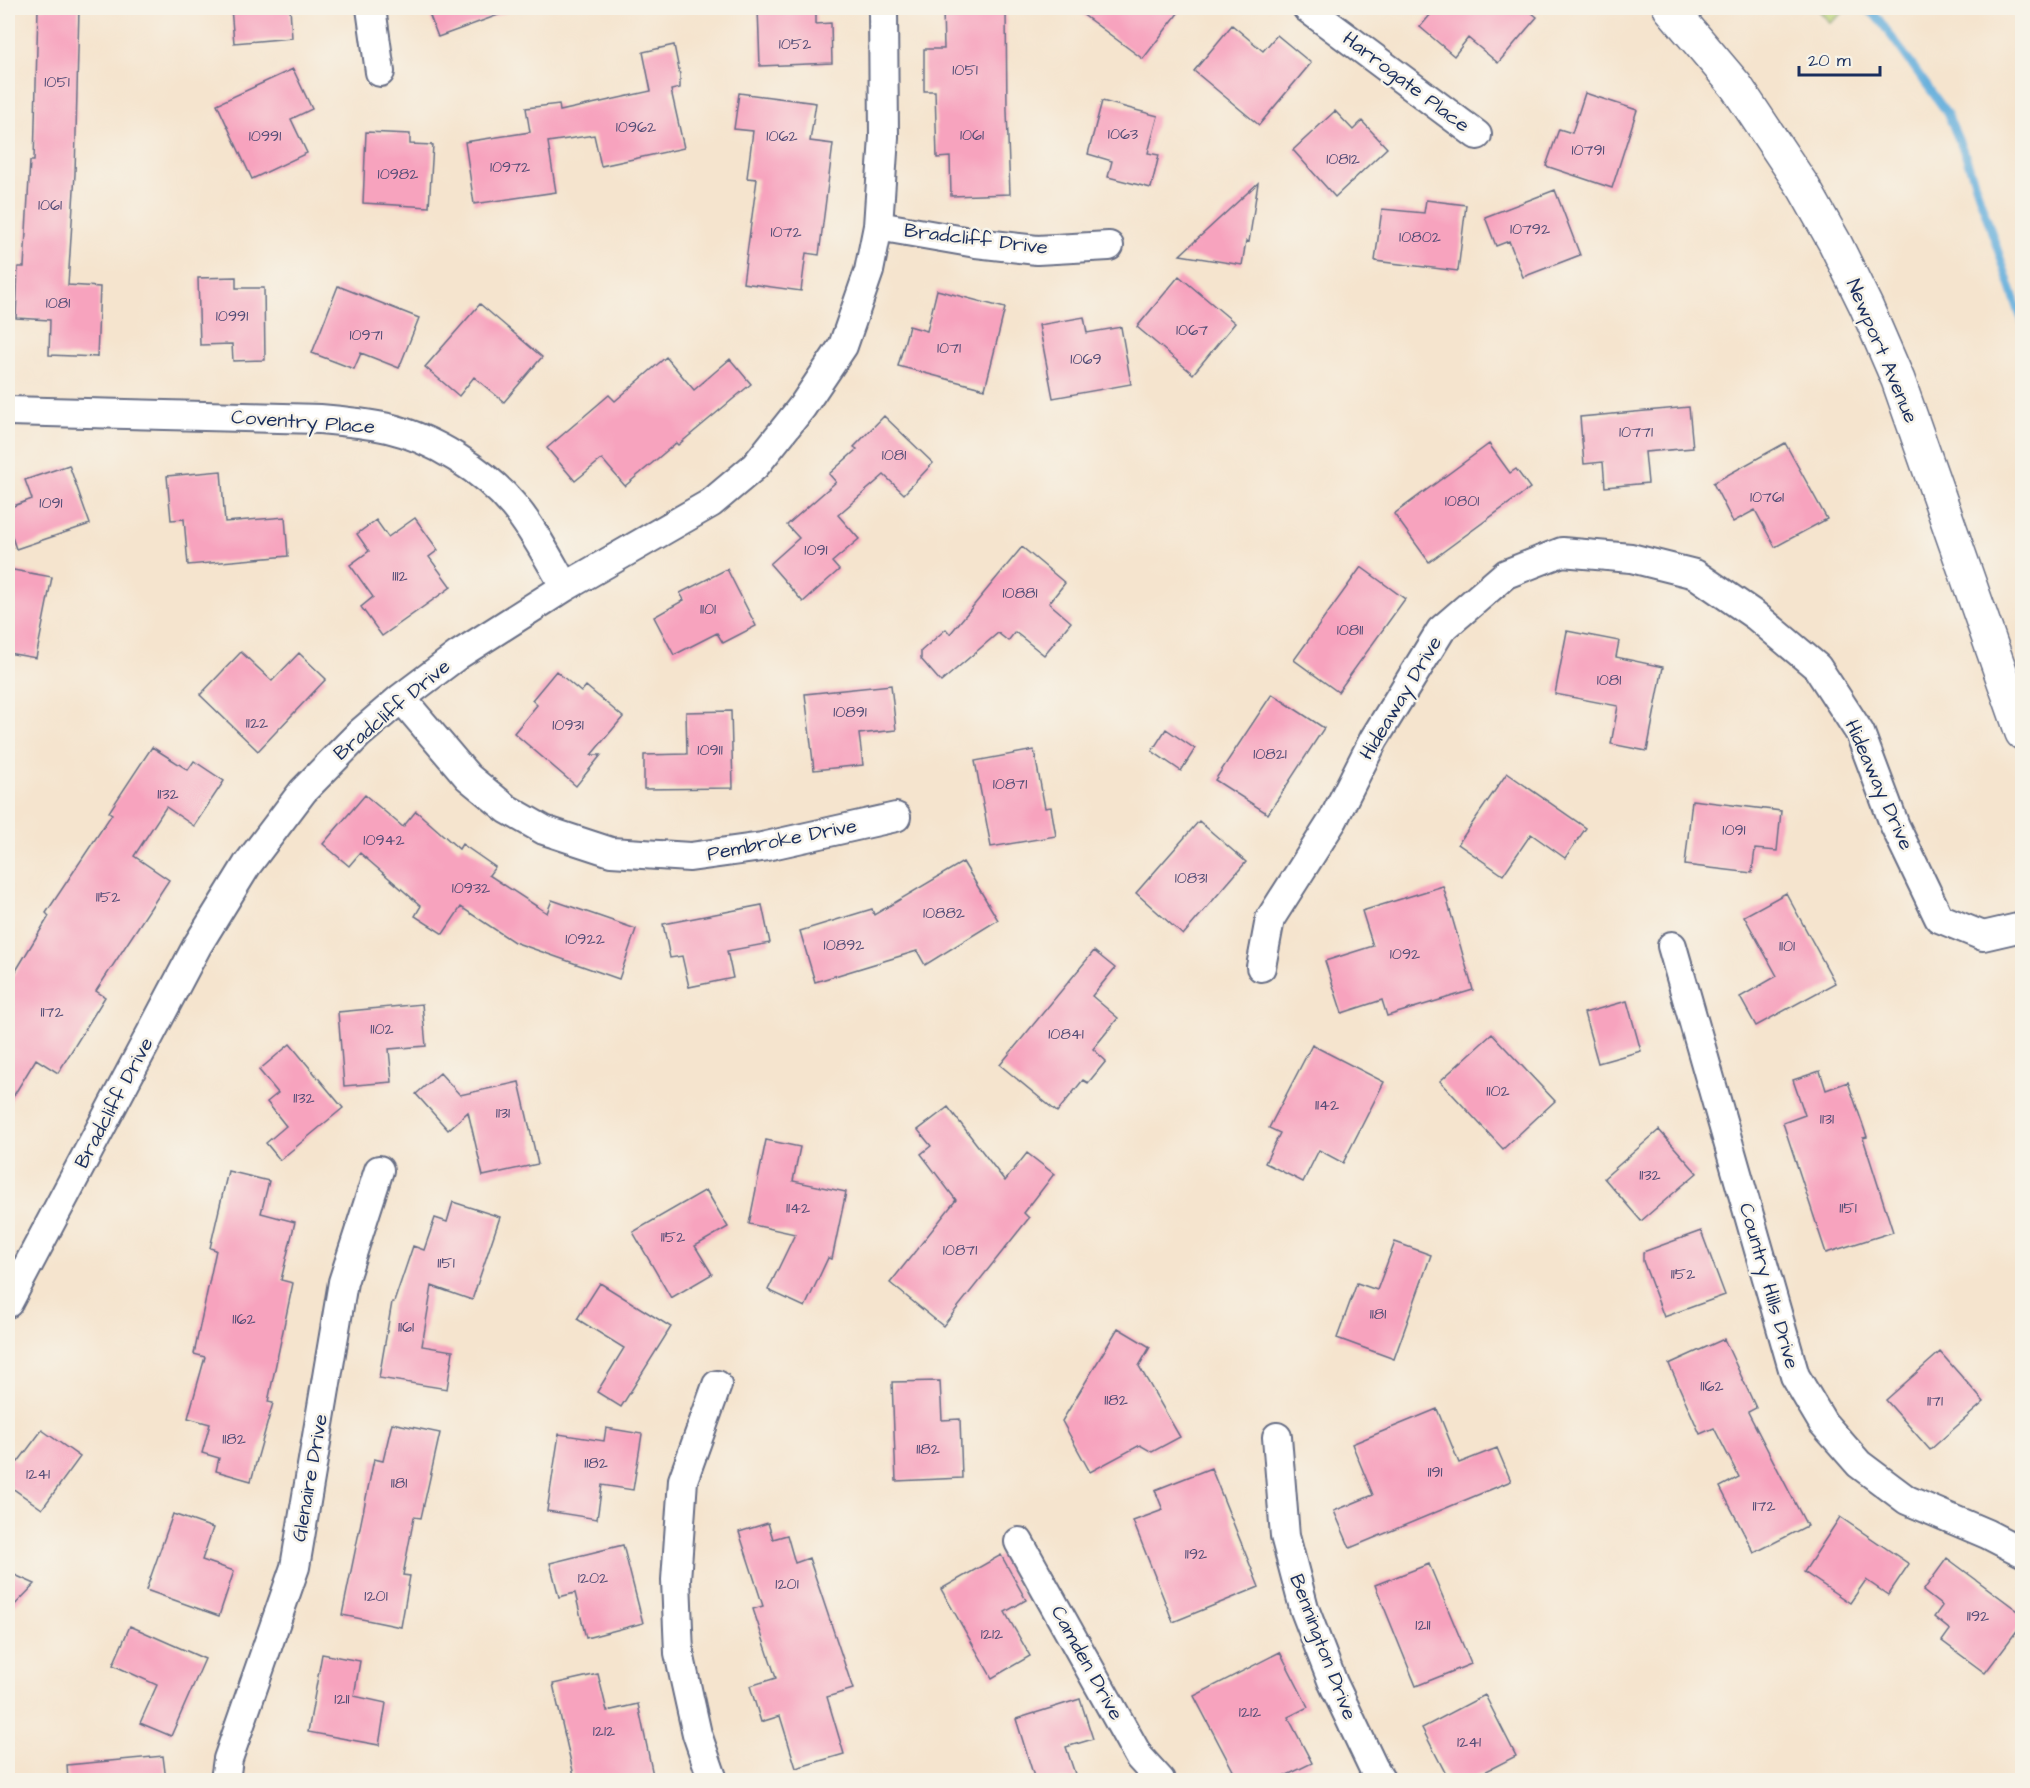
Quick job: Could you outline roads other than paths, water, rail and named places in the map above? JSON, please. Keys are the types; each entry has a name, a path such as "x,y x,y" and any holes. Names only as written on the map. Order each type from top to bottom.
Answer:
{"main road":[{"name":"Newport Avenue","path":"1670,8 1736,86 1804,188 1835,243 1866,306 1898,380 2022,732"}],"street":[{"path":"371,8 380,72"},
{"name":"Bradcliff Drive","path":"8,1303 198,946 247,865 282,818 330,762 401,698 458,655 565,587 651,540 711,503 755,466 802,407 843,346 869,271 878,226 884,137 883,8"},
{"name":"Harrogate Place","path":"1307,8 1477,135"},
{"name":"Bradcliff Drive","path":"878,226 976,243 1037,250 1109,246"},
{"name":"Coventry Place","path":"8,411 320,419 390,428 442,448 488,481 514,506 539,542 565,587"},
{"name":"Hideaway Drive","path":"1261,967 1270,919 1333,820 1374,739 1441,630 1506,573 1562,552 1631,558 1695,574 1756,616 1817,667 1860,733 1895,826 1939,918 1983,936 2022,927"},
{"name":"Pembroke Drive","path":"401,698 468,777 507,809 544,830 611,852 690,857 762,847 896,817"},
{"name":"Country Hills Drive","path":"1672,946 1795,1376 1823,1423 1859,1464 1907,1500 1987,1534 2022,1552"},
{"name":"Glenaire Drive","path":"225,1780 228,1759 295,1566 343,1282 379,1170"},
{"path":"713,1780 697,1734 679,1653 676,1580 683,1480 717,1385"},
{"name":"Bennington Drive","path":"1277,1437 1285,1536 1304,1608 1333,1683 1381,1780"},
{"name":"Camden Drive","path":"1019,1542 1140,1757 1160,1780"}],"waterway":[{"path":"1865,8 1878,18 1947,113 1966,157 2022,321"}]}
